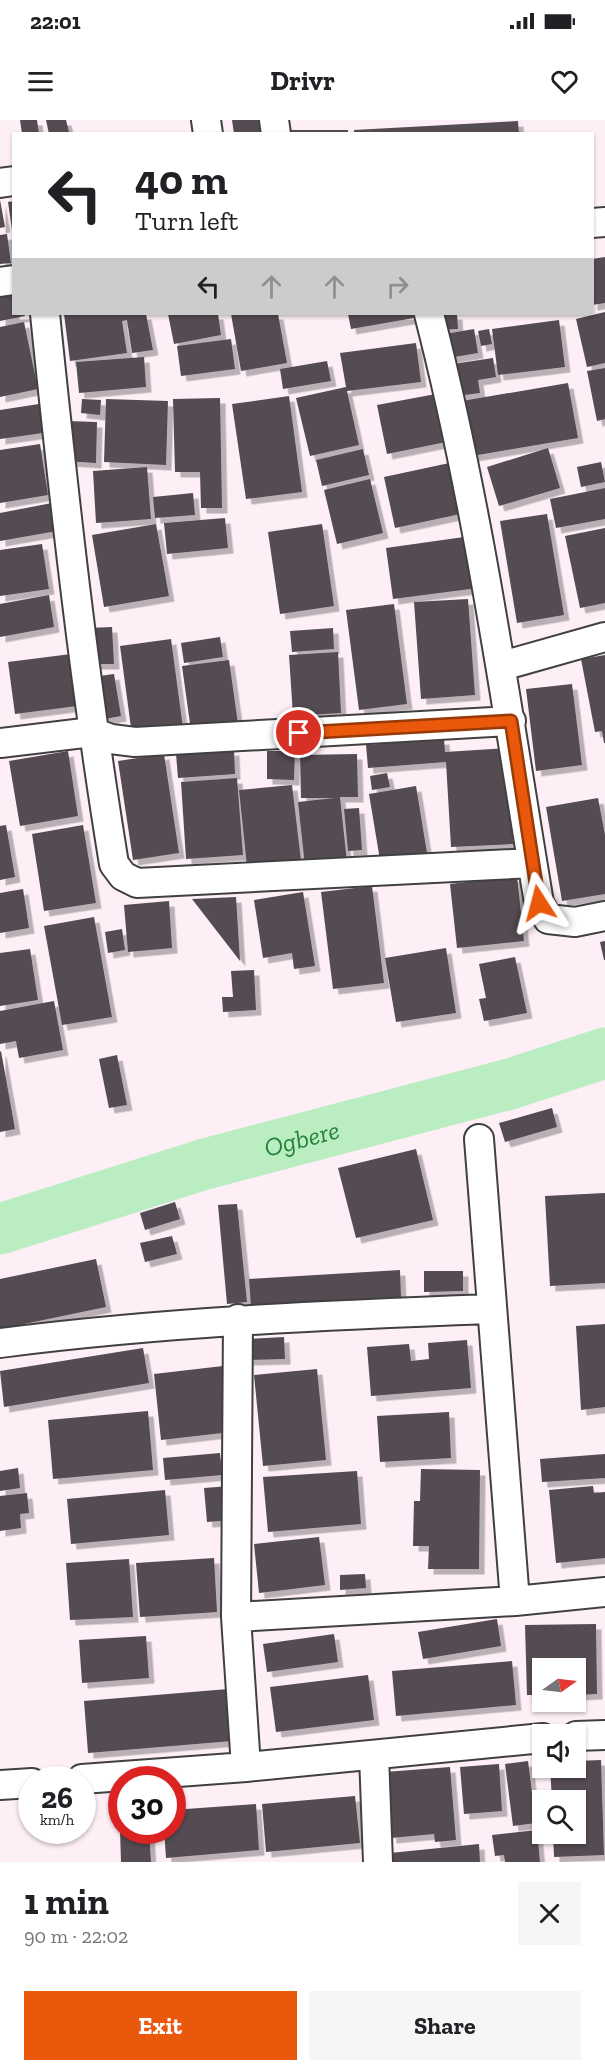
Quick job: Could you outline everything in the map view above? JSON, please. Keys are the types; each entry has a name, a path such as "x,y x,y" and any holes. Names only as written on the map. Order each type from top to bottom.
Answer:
{"street":[{"path":"45,315 70,559 92,732 114,864 123,876 137,883 532,863"},
{"path":"429,315 460,441 502,666 539,903 548,919 575,922 605,916"},
{"path":"502,666 605,637"},
{"path":"0,743 92,732 111,739 135,742 511,721"},
{"path":"479,1139 515,1601"},
{"path":"0,1343 103,1330 238,1319 492,1309"},
{"path":"238,1319 236,1617 246,1767"},
{"path":"236,1617 515,1601 605,1592"},
{"path":"586,1736 605,1736"},
{"path":"96,1778 246,1767 532,1739"},
{"path":"374,1755 378,1862"},
{"path":"0,1785 18,1784"}],"building":[{"path":"20,120 37,120 39,132 22,132"},
{"path":"46,120 66,120 69,132 49,132"},
{"path":"232,120 269,120 271,132 234,132"},
{"path":"518,121 519,132 354,132 354,130"},
{"path":"282,130 348,130 348,132 282,132"},
{"path":"0,200 5,227 0,228"},
{"path":"12,201 12,230 8,202"},
{"path":"7,234 11,263 0,264 0,235"},
{"path":"605,257 605,303 594,305 594,259"},
{"path":"12,294 12,315 25,316 0,321 0,296"},
{"path":"605,312 605,363 587,367 576,319"},
{"path":"64,315 146,315 153,350 132,353 127,320 122,321 127,353 70,361"},
{"path":"168,315 218,315 221,335 174,344"},
{"path":"231,315 278,315 287,363 241,371"},
{"path":"348,315 413,315 414,318 351,329"},
{"path":"432,315 457,315 458,329 434,330"},
{"path":"559,320 565,367 498,375 492,329"},
{"path":"24,322 38,389 0,397 0,327"},
{"path":"474,329 478,353 443,359 439,335"},
{"path":"489,329 492,344 481,346 478,331"},
{"path":"231,339 235,369 181,376 177,346"},
{"path":"416,343 421,382 347,391 359,445 310,456 296,398 346,387 340,353"},
{"path":"144,357 146,387 79,393 76,362"},
{"path":"493,358 496,377 478,380 480,393 457,396 453,364"},
{"path":"327,361 331,381 283,389 280,369"},
{"path":"605,368 605,419 597,421 587,371"},
{"path":"568,383 578,438 472,456 462,401"},
{"path":"441,393 451,441 387,454 377,405"},
{"path":"289,396 302,492 246,499 232,404"},
{"path":"220,398 222,508 201,508 200,472 175,472 173,399"},
{"path":"82,399 101,400 100,415 81,413"},
{"path":"106,399 168,401 166,465 104,462"},
{"path":"39,404 43,433 0,439 0,410"},
{"path":"67,421 97,422 96,463 65,461"},
{"path":"40,444 48,495 0,503 0,450"},
{"path":"548,448 560,488 499,506 487,467"},
{"path":"363,449 369,475 322,486 316,460"},
{"path":"454,462 465,513 395,528 384,477"},
{"path":"601,462 605,482 581,487 577,467"},
{"path":"147,467 151,519 96,523 93,471"},
{"path":"370,479 383,533 337,544 324,490"},
{"path":"605,488 605,519 556,528 550,499"},
{"path":"193,493 195,515 155,518 153,497"},
{"path":"52,503 57,531 0,541 0,513"},
{"path":"547,514 564,615 517,623 500,521"},
{"path":"225,518 228,548 167,554 164,523"},
{"path":"156,524 169,596 104,607 92,535"},
{"path":"322,524 334,606 280,614 268,532"},
{"path":"605,528 605,603 580,608 565,536"},
{"path":"471,536 478,588 393,599 386,548"},
{"path":"42,544 49,589 0,596 0,550"},
{"path":"49,595 54,627 0,637 0,604"},
{"path":"468,599 475,695 421,699 414,602"},
{"path":"394,604 407,704 359,710 346,610"},
{"path":"112,627 114,664 90,664 88,628"},
{"path":"333,628 334,649 292,652 290,631"},
{"path":"220,637 223,657 184,663 181,643"},
{"path":"171,639 183,728 132,735 120,646"},
{"path":"338,652 341,713 293,716 289,655"},
{"path":"71,654 77,706 15,714 8,662"},
{"path":"605,655 604,743 602,731 595,732 581,659"},
{"path":"229,660 239,731 192,738 182,666"},
{"path":"114,674 121,716 99,720 92,677"},
{"path":"572,684 582,765 536,771 526,689"},
{"path":"444,739 445,752 508,748 513,844 451,847 446,762 368,768 366,745"},
{"path":"234,750 235,774 178,778 176,754"},
{"path":"68,751 78,816 20,826 9,761"},
{"path":"267,751 295,751 294,780 267,779"},
{"path":"164,754 179,853 133,860 118,761"},
{"path":"357,754 358,797 340,797 347,862 305,866 298,802 334,798 301,798 300,755"},
{"path":"387,773 390,787 372,790 370,776"},
{"path":"237,778 243,855 186,859 181,782"},
{"path":"292,785 302,869 248,876 239,790"},
{"path":"416,786 428,859 381,866 369,794"},
{"path":"598,798 605,835 605,894 562,901 546,807"},
{"path":"359,808 362,850 348,851 344,809"},
{"path":"6,825 15,877 0,880 0,826"},
{"path":"83,825 96,903 44,911 32,834"},
{"path":"517,876 524,941 457,948 450,884"},
{"path":"372,886 384,983 333,989 321,892"},
{"path":"23,889 29,928 0,933 0,893"},
{"path":"303,892 315,966 294,969 292,953 263,958 254,900"},
{"path":"236,897 240,961 192,899"},
{"path":"169,901 172,948 128,952 124,905"},
{"path":"94,917 112,1017 62,1025 44,926"},
{"path":"122,929 125,950 108,953 105,932"},
{"path":"605,941 605,960 604,960 600,942"},
{"path":"446,948 456,1013 396,1022 385,958"},
{"path":"30,949 38,1000 0,1006 0,953"},
{"path":"515,957 527,1013 484,1021 479,999 486,998 479,964"},
{"path":"254,970 256,1010 223,1012 222,997 233,997 231,971"},
{"path":"54,1001 63,1050 19,1058 16,1041 0,1044 0,1011"},
{"path":"0,1052 15,1129 0,1132"},
{"path":"117,1055 127,1105 109,1108 99,1059"},
{"path":"552,1108 557,1127 505,1142 499,1123"},
{"path":"416,1149 433,1220 356,1238 338,1168"},
{"path":"605,1193 605,1283 550,1286 545,1196"},
{"path":"175,1202 180,1219 145,1230 140,1213"},
{"path":"237,1204 247,1302 227,1304 218,1205"},
{"path":"172,1236 177,1254 145,1262 140,1243"},
{"path":"96,1259 106,1307 0,1329 0,1279"},
{"path":"400,1270 401,1297 251,1307 249,1279"},
{"path":"424,1271 463,1271 463,1291 424,1292"},
{"path":"605,1324 605,1407 581,1410 576,1326"},
{"path":"284,1337 285,1359 248,1360 247,1339"},
{"path":"467,1340 471,1388 371,1396 367,1347 409,1344 411,1361 429,1359 428,1343"},
{"path":"143,1348 149,1383 4,1407 0,1371"},
{"path":"223,1366 231,1432 161,1440 154,1374"},
{"path":"317,1369 326,1460 263,1466 254,1375"},
{"path":"148,1411 153,1470 53,1479 48,1420"},
{"path":"449,1412 451,1458 380,1462 377,1416"},
{"path":"220,1453 222,1475 165,1480 163,1458"},
{"path":"605,1454 605,1478 542,1482 540,1459"},
{"path":"18,1468 20,1488 0,1491 0,1471"},
{"path":"421,1469 480,1470 479,1569 428,1569 429,1546 413,1546 414,1501 420,1501"},
{"path":"357,1471 361,1524 268,1532 263,1477"},
{"path":"230,1486 232,1520 207,1522 204,1488"},
{"path":"593,1486 594,1493 605,1492 605,1558 556,1563 549,1490"},
{"path":"165,1490 169,1535 71,1544 67,1499"},
{"path":"27,1493 29,1513 20,1514 21,1528 0,1531 0,1496"},
{"path":"319,1537 325,1585 259,1593 254,1544"},
{"path":"214,1558 217,1612 140,1617 136,1563"},
{"path":"129,1559 133,1617 70,1620 66,1563"},
{"path":"365,1574 366,1588 340,1590 340,1575"},
{"path":"497,1619 501,1646 423,1659 418,1632"},
{"path":"596,1624 597,1694 586,1695 586,1658 532,1658 532,1695 527,1695 525,1625"},
{"path":"334,1634 338,1662 267,1672 263,1644"},
{"path":"146,1636 149,1678 82,1683 79,1640"},
{"path":"512,1661 516,1705 396,1716 392,1671"},
{"path":"368,1675 374,1720 276,1732 270,1687"},
{"path":"228,1689 232,1741 88,1753 84,1701"},
{"path":"601,1760 604,1855 554,1857 553,1844 586,1844 586,1790 551,1790 551,1778 586,1778 586,1761"},
{"path":"528,1761 532,1792 532,1824 513,1826 505,1764"},
{"path":"499,1764 502,1811 464,1814 460,1767"},
{"path":"450,1767 456,1840 435,1842 434,1834 391,1838 385,1772"},
{"path":"355,1796 360,1843 266,1852 262,1804"},
{"path":"256,1804 259,1850 166,1858 165,1844 186,1844 186,1809"},
{"path":"532,1831 532,1844 538,1844 540,1862 505,1862 504,1855 495,1856 492,1835"},
{"path":"120,1844 150,1844 151,1862 121,1862"},
{"path":"479,1844 480,1862 391,1862 390,1853"}],"waterway":[{"name":"Ogbere","path":"0,1229 205,1164 510,1084 605,1053"}],"route":[{"path":"299,733 511,721 539,903"}]}
